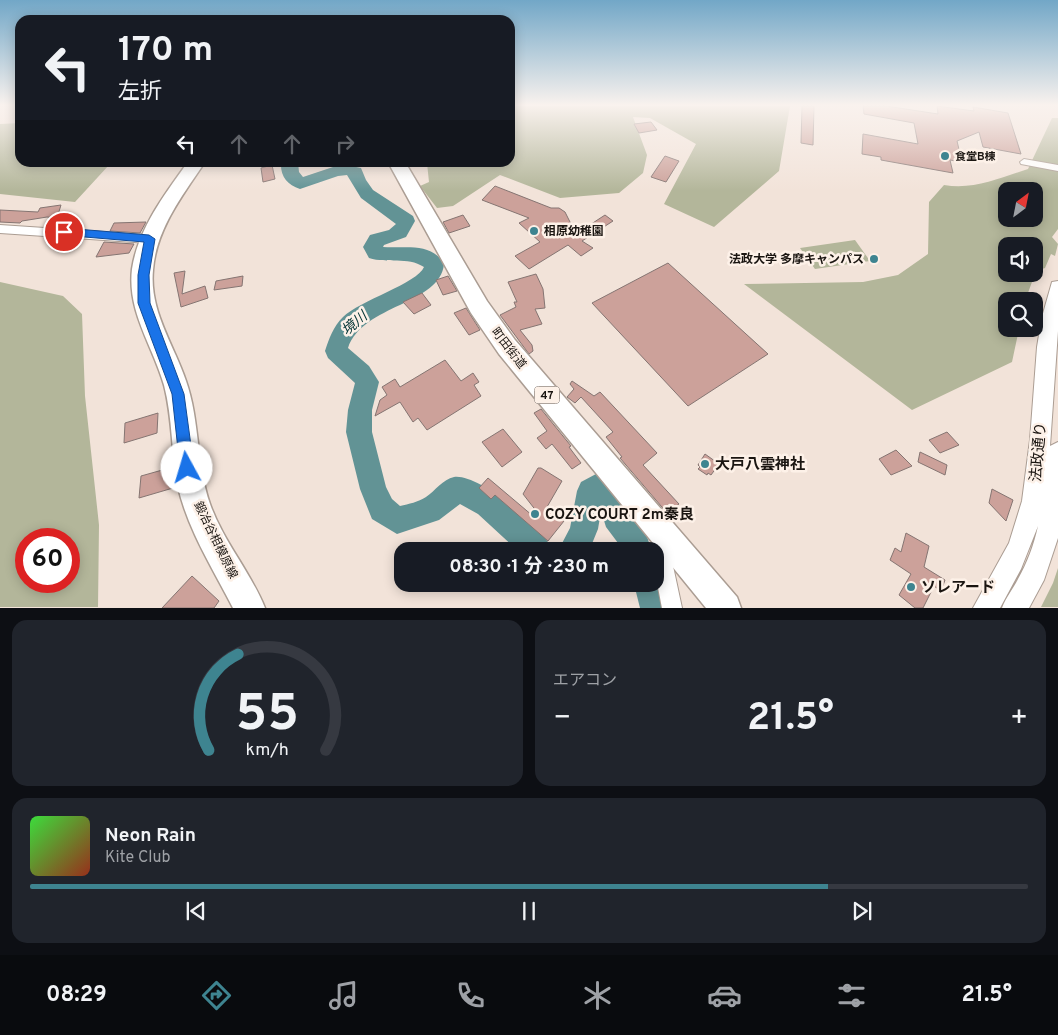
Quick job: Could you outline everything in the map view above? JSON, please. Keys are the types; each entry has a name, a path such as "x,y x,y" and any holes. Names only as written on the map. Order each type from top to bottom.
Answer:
{"main road":[{"name":"鍛冶谷相模原線","path":"194,167 161,214 149,239 143,275 144,303 178,394 187,468 192,491 214,542 250,608"},
{"name":"町田街道","path":"399,167 465,285 493,328 726,608"}],"street":[{"path":"1027,163 1058,168"},
{"path":"0,229 149,239"},
{"name":"法政通り","path":"985,608 1016,556 1034,496 1050,330 1058,287"},
{"name":"法政通り","path":"1014,608 1037,571 1046,545 1054,506 1058,452"},
{"path":"666,536 664,566 672,608"}],"green space":[{"path":"0,134 15,134 15,167 107,167 75,202 0,194"},
{"path":"515,134 639,134 647,155 643,173 619,193 560,198 500,175 453,206 437,208 420,186 429,182 427,167 515,167"},
{"path":"679,134 785,134 779,171 714,227 664,204 696,144"},
{"path":"1044,134 1058,134 1058,229 1052,237 1058,244 1055,256 1051,254 1043,269 1043,237 998,237 998,282 1032,282 1028,292 998,292 998,337 1017,337 1012,362 912,410 744,284 863,282 898,275 928,254 929,202 944,185 976,185 1028,169"},
{"path":"855,240 870,261 815,269 800,248"},
{"path":"0,282 63,296 82,314 85,396 99,525 98,607 0,607"},
{"path":"1058,568 1058,607 1041,607 1053,583"}],"building":[{"path":"801,134 813,134 813,145 801,143"},
{"path":"863,134 918,144 916,134 973,134 957,141 962,162 950,160 953,173 881,160 881,157 862,154"},
{"path":"980,134 1015,134 1021,154 983,147"},
{"path":"665,156 679,161 666,182 651,177"},
{"path":"272,167 275,179 263,182 261,168"},
{"path":"495,186 551,208 559,208 565,212 576,234 605,215 613,221 582,241 593,248 581,256 568,245 529,269 515,256 540,242 519,223 529,218 482,200"},
{"path":"61,205 57,218 47,217 22,221 20,223 0,222 0,210 38,212 40,208"},
{"path":"463,215 470,226 449,233 443,222"},
{"path":"146,222 140,233 110,231 114,223"},
{"path":"104,242 134,244 129,253 96,257"},
{"path":"668,263 768,354 688,406 592,303"},
{"path":"185,271 182,294 205,286 208,298 181,307 174,273"},
{"path":"536,274 543,289 545,308 535,309 542,324 520,330 532,345 533,351 529,354 500,315 516,307 514,302 517,302 508,282"},
{"path":"243,276 242,286 214,290 216,281"},
{"path":"448,276 457,291 443,295 436,280"},
{"path":"422,293 431,305 414,314 403,302"},
{"path":"466,308 480,330 469,335 454,313"},
{"path":"445,360 461,381 473,373 479,382 474,385 481,396 427,430 418,418 413,422 400,402 375,416 380,400 387,395 382,387 395,379 400,387"},
{"path":"572,381 594,396 600,392 657,453 643,465 679,504 667,513 620,458 622,457 606,437 613,432 581,397 575,403 567,397 574,389 570,384"},
{"path":"541,409 571,446 569,447 581,463 572,469 552,444 546,449 537,438 547,431 534,413"},
{"path":"158,413 157,433 124,443 125,423"},
{"path":"503,429 522,452 502,467 482,442"},
{"path":"947,432 959,445 940,453 929,440"},
{"path":"896,450 912,466 891,475 879,459"},
{"path":"920,452 947,465 945,475 918,462"},
{"path":"705,454 719,464 711,475 708,473 707,475 698,469 700,467 698,465"},
{"path":"173,467 173,488 139,498 141,476"},
{"path":"538,468 562,481 547,507 564,521 548,541 495,495 491,499 479,488 488,478 533,516 537,512 523,494"},
{"path":"992,489 1013,500 1006,521 989,503"},
{"path":"906,533 929,546 924,567 945,580 941,591 934,586 923,608 915,608 899,595 911,574 890,560 895,548 901,552"},
{"path":"192,576 219,601 214,608 162,608"}],"waterway":[{"name":"境川","path":"289,167 294,179 300,183 335,171 349,170 355,172 357,180 367,194 406,221 400,233 377,240 373,247 376,253 384,255 417,254 434,264 433,273 421,283 377,306 351,323 341,335 336,351 367,382 360,410 359,432 373,489 382,509 397,520 429,511 455,490 466,492 488,505 529,542"},
{"name":"境川","path":"578,542 584,529 590,491 596,487 604,489 610,496 616,517 635,542"},
{"name":"境川","path":"651,592 655,608"}],"place":[{"name":"食堂B棟","path":"945,156"},
{"name":"相原幼稚園","path":"534,231"},
{"name":"法政大学 多摩キャンパス","path":"874,259"},
{"name":"大戸八雲神社","path":"705,464"},
{"name":"COZY COURT 2m秦良","path":"535,514"},
{"name":"ソレアード","path":"911,587"}],"route":[{"path":"64,232 149,239 143,275 144,303 178,394 187,468"}]}
